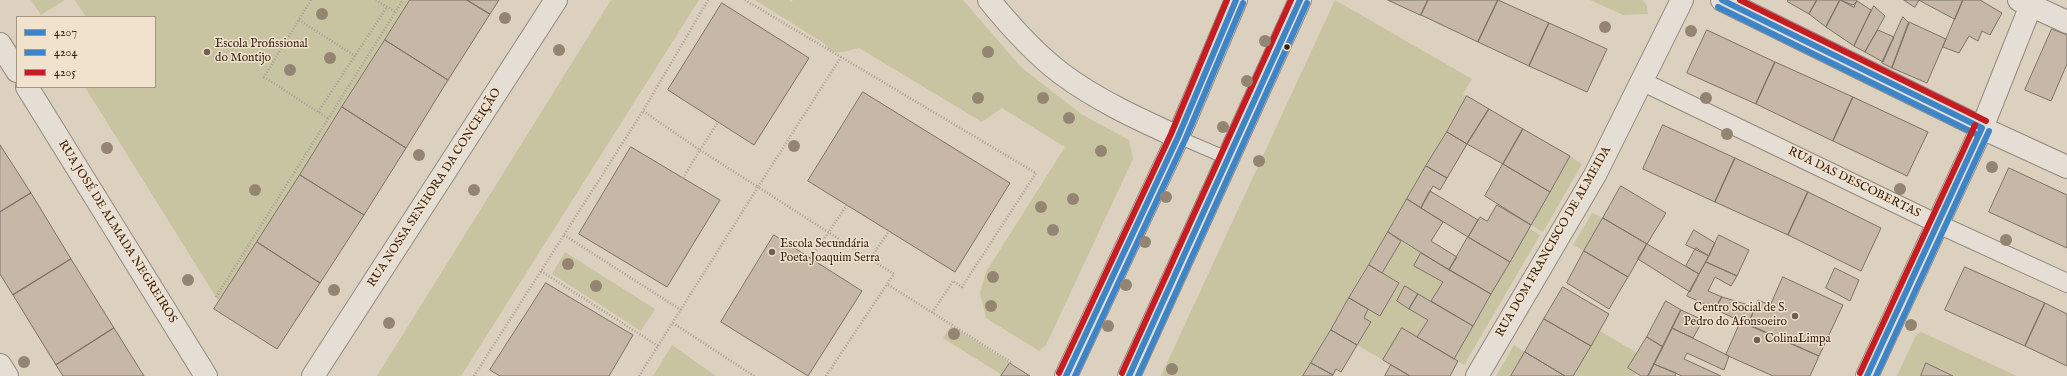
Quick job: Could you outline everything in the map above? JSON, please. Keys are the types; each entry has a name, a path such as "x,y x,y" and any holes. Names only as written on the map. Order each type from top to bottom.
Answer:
{"street":[{"name":"RUA NOSSA SENHORA DA CONCEIÇÃO","path":"313,376 556,0"},
{"path":"989,0 1023,41 1062,74 1129,115 1178,138"},
{"path":"1066,376 1178,138 1236,0"},
{"path":"1129,376 1300,0"},
{"name":"RUA DOM FRANCISCO DE ALMEIDA","path":"1477,376 1595,175 1682,0"},
{"path":"1722,0 1982,128 2067,168"},
{"path":"1867,376 1982,128 2028,2 2067,22"},
{"name":"RUA DAS DESCOBERTAS","path":"1641,82 1938,224 2067,283"},
{"name":"RUA JOSÉ DE ALMADA NEGREIROS","path":"28,88 206,376"},
{"path":"0,365 7,376"}],"lane":[{"path":"1178,138 1227,158"}],"path":[{"path":"311,0 264,76 328,119"},
{"path":"376,0 396,12"},
{"path":"216,297 403,0"},
{"path":"474,376 643,111 708,0"},
{"path":"745,0 1036,173 962,287 953,281 932,313"},
{"path":"318,112 387,7"},
{"path":"299,20 355,56"},
{"path":"640,376 841,57"},
{"path":"643,111 700,150 894,274 826,376"},
{"path":"683,178 718,122"},
{"path":"811,258 847,206"},
{"path":"870,259 889,231"},
{"path":"564,235 681,310"},
{"path":"541,271 658,346"},
{"path":"887,284 1012,363 1011,364"},
{"path":"673,323 754,376"}],"shaded area":[{"path":"31,0 65,0 41,15"},
{"path":"75,0 410,0 219,302 86,88 156,88 156,16 85,16"},
{"path":"611,0 699,0 461,376 377,376"},
{"path":"755,0 790,0 791,2 793,0 963,0 1021,67 1081,114 1129,140 1133,159 1046,345 1039,351 986,318 980,293 986,272 1065,147 1002,108 982,122 859,48 845,52 832,51 825,44"},
{"path":"1335,0 1472,79 1463,94 1467,96 1303,376 1161,376"},
{"path":"1590,0 1643,0 1647,6 1648,14 1623,15"},
{"path":"1570,156 1582,164 1543,232 1531,225"},
{"path":"1592,213 1603,218 1584,251 1573,245"},
{"path":"1529,228 1540,235 1464,365 1454,359"},
{"path":"1401,241 1421,253 1414,266 1443,282 1431,301 1405,287 1397,301 1428,320 1417,337 1402,329 1383,360 1357,345 1371,322 1364,318 1368,309 1380,316 1399,283 1382,273"},
{"path":"565,252 655,309 641,331 552,274"},
{"path":"951,326 1010,363 1002,375 943,338"},
{"path":"1600,331 1637,353 1628,368 1636,373 1634,376 1573,376"},
{"path":"1921,332 2017,376 1953,376 1926,363 1921,376 1897,376 1916,335"},
{"path":"672,345 716,376 653,376"},
{"path":"1514,345 1525,352 1511,376 1496,376"}],"building":[{"path":"410,0 467,0 490,14 448,80 385,40"},
{"path":"467,0 499,0 490,14"},
{"path":"1388,0 1428,0 1421,15"},
{"path":"1428,0 1498,0 1478,42 1421,15"},
{"path":"1498,0 1549,23 1529,66 1478,42"},
{"path":"1788,0 1817,0 1809,14 1788,2"},
{"path":"1817,0 1840,0 1826,27 1809,14"},
{"path":"1840,0 1853,5 1857,1 1871,10 1854,46 1826,27"},
{"path":"1841,0 1857,0 1854,7"},
{"path":"1904,0 1919,0 1915,7"},
{"path":"1919,0 1963,0 1955,19"},
{"path":"1963,0 1980,0 2002,13 1990,35 1982,31 1978,41 1969,36 1959,53 1943,47"},
{"path":"722,3 809,58 754,145 668,90"},
{"path":"1874,6 1885,16 1865,52 1854,46"},
{"path":"1903,17 1909,23 1892,68 1882,63"},
{"path":"1909,22 1946,39 1927,83 1892,68"},
{"path":"1549,23 1607,49 1587,92 1529,66"},
{"path":"2052,29 2067,35 2067,64 2051,101 2025,90"},
{"path":"1707,30 1775,62 1756,104 1687,73"},
{"path":"1878,30 1894,37 1883,62 1865,52"},
{"path":"385,40 448,80 406,148 342,107"},
{"path":"1775,62 1853,97 1833,141 1756,104"},
{"path":"863,92 1010,183 955,272 808,181"},
{"path":"1467,96 1489,109 1467,144 1447,132"},
{"path":"1853,97 1928,132 1907,176 1833,141"},
{"path":"342,107 406,148 364,215 300,175"},
{"path":"1489,109 1523,129 1503,164 1467,144"},
{"path":"1663,125 1735,158 1715,202 1643,169"},
{"path":"1523,129 1570,156 1550,192 1503,164"},
{"path":"1447,132 1467,144 1447,178 1426,166"},
{"path":"0,145 31,193 0,212"},
{"path":"631,147 720,200 667,287 579,234"},
{"path":"1735,158 1808,192 1788,235 1715,202"},
{"path":"1503,164 1550,192 1531,225 1485,196"},
{"path":"1426,166 1447,178 1440,190 1433,186 1421,208 1407,199"},
{"path":"2009,168 2067,195 2067,248 1989,212"},
{"path":"300,175 364,215 320,283 257,242"},
{"path":"1621,186 1666,213 1647,244 1603,218"},
{"path":"1430,191 1478,220 1468,237 1421,208"},
{"path":"1808,192 1881,228 1861,271 1788,235"},
{"path":"31,193 71,259 13,295 0,274 0,212"},
{"path":"1407,199 1443,222 1431,241 1457,257 1449,270 1388,232"},
{"path":"1497,205 1531,225 1510,262 1468,237 1480,217 1487,221"},
{"path":"1603,218 1647,244 1628,277 1584,251"},
{"path":"1694,230 1715,243 1709,256 1686,245"},
{"path":"1388,232 1401,241 1382,273 1369,265"},
{"path":"774,235 862,291 808,376 721,322"},
{"path":"1719,235 1749,250 1737,276 1706,262"},
{"path":"1468,237 1510,262 1491,294 1449,270"},
{"path":"257,242 320,283 277,349 214,309"},
{"path":"1647,244 1699,274 1690,292 1638,259"},
{"path":"1696,248 1709,256 1699,274 1686,266"},
{"path":"1584,251 1628,277 1609,309 1567,283"},
{"path":"1421,253 1491,294 1473,326 1431,301 1443,282 1414,266"},
{"path":"71,259 114,328 56,365 13,295"},
{"path":"1706,262 1737,276 1731,286 1715,277 1708,291 1722,297 1715,309 1687,296"},
{"path":"1369,265 1399,283 1380,316 1349,298"},
{"path":"1965,267 2045,303 2025,346 1945,310"},
{"path":"1835,268 1859,280 1850,301 1826,288"},
{"name":"Centro Social de S. Pedro do Afonsoeiro","path":"1783,277 1843,305 1819,356 1748,325 1758,300 1770,305"},
{"path":"546,283 633,335 609,376 500,376 490,370"},
{"path":"1405,286 1418,294 1409,309 1397,301"},
{"path":"1563,287 1609,314 1591,346 1544,319"},
{"path":"1418,294 1473,326 1454,359 1417,337 1428,320 1409,309"},
{"path":"1722,297 1755,307 1748,325 1715,309"},
{"path":"1349,298 1368,309 1364,318 1371,322 1357,345 1331,330"},
{"path":"1666,301 1681,310 1663,347 1647,337"},
{"path":"2045,303 2067,314 2067,366 2025,346"},
{"path":"1681,310 1703,320 1693,338 1672,328"},
{"path":"1544,319 1591,346 1573,376 1565,376 1525,352"},
{"name":"ColinaLimpa","path":"1741,321 1819,356 1810,376 1773,376 1726,355"},
{"path":"114,328 144,376 63,376 56,365"},
{"path":"1402,328 1458,361 1450,376 1410,376 1383,360"},
{"path":"1672,328 1729,356 1724,370 1687,353 1684,359 1721,376 1682,376 1654,364"},
{"path":"1331,330 1357,345 1341,372 1336,369 1333,375 1311,363"},
{"path":"1647,337 1663,347 1648,376 1641,376 1628,368"},
{"path":"1525,352 1565,376 1511,376"},
{"path":"1010,363 1011,364 1030,376 1001,376"},
{"path":"1311,363 1333,375 1303,376"},
{"path":"1926,363 1953,376 1921,376"},
{"path":"1654,364 1676,373 1675,376 1648,376"},
{"path":"1391,365 1410,376 1385,376"}],"transit line":[{"name":"4205","path":"1059,373 1171,134 1227,0"},
{"name":"4207","path":"1066,376 1178,137 1236,0"},
{"name":"4205","path":"1122,373 1291,0"},
{"name":"4207","path":"1129,376 1300,0"},
{"name":"4207","path":"1722,0 1982,128"},
{"name":"4205","path":"1740,0 1986,121"},
{"name":"4204","path":"1075,376 1185,140 1243,3"},
{"name":"4204","path":"1138,376 1307,3"},
{"name":"4204","path":"1718,7 1978,135"},
{"name":"4205","path":"1860,373 1975,125"},
{"name":"4207","path":"1867,376 1982,128"},
{"name":"4204","path":"1876,376 1989,131"}],"place":[{"name":"Escola Profissional do Montijo","path":"207,52"},
{"name":"Escola Secundária Poeta Joaquim Serra","path":"772,252"},
{"name":"Centro Social de S. Pedro do Afonsoeiro","path":"1795,316"},
{"name":"ColinaLimpa","path":"1757,340"}]}
